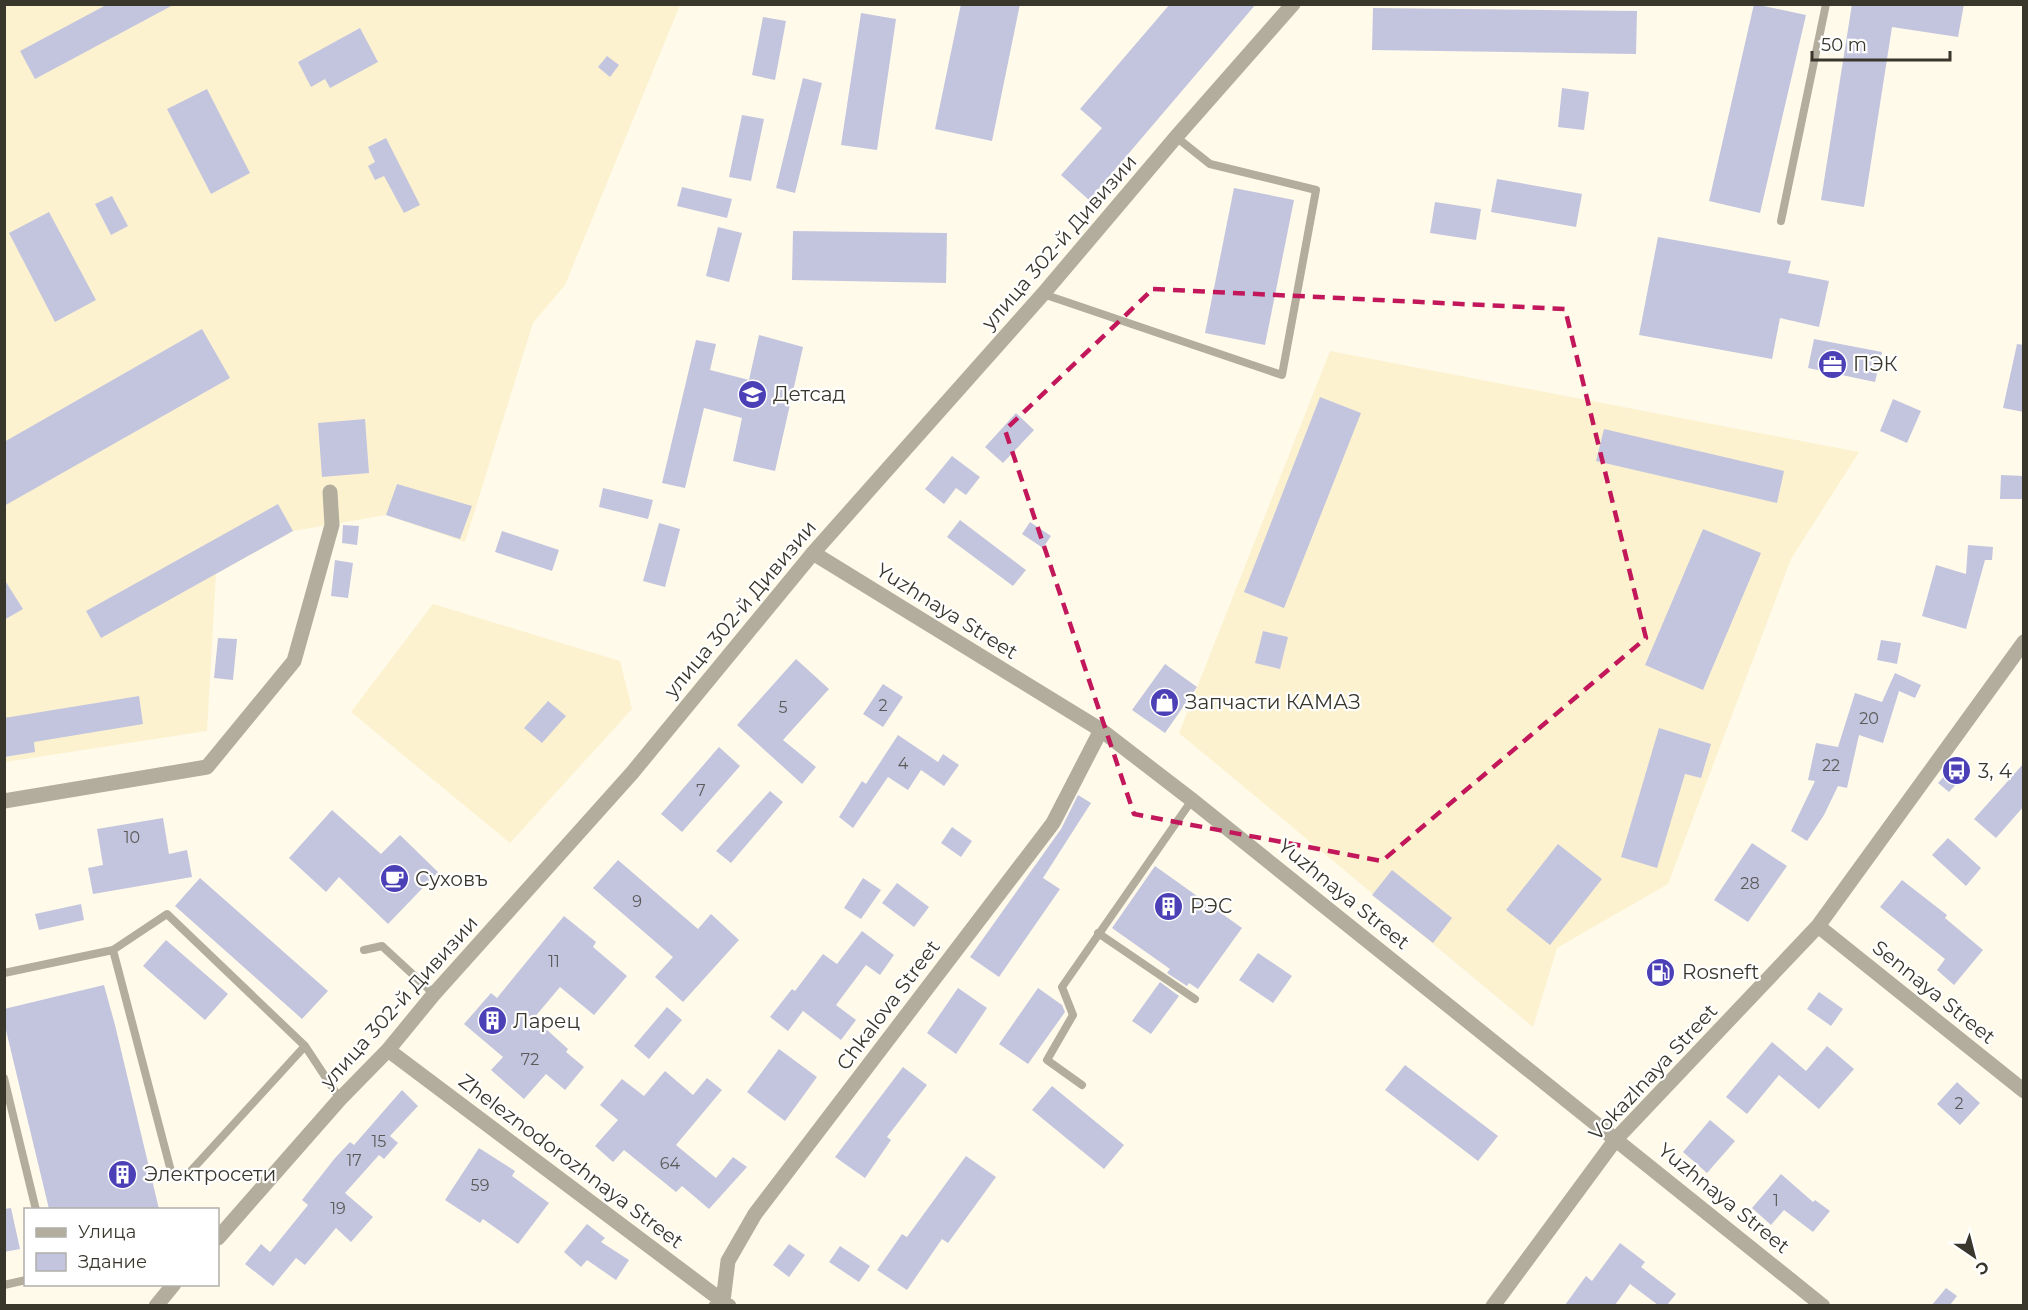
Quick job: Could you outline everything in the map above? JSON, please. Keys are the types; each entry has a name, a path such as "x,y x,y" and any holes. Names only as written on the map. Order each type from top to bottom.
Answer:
{"street":[{"name":"улица 302-й Дивизии","path":"219,1237 340,1099 388,1050 434,994 632,773 813,553 1043,294 1293,4"},
{"path":"4,801 207,767 294,661 332,525 330,492"},
{"name":"Yuzhnaya Street","path":"813,553 1101,730 1192,800 1823,1305"},
{"name":"Vokazlnaya Street","path":"1493,1305 1616,1139 1818,926 2024,642"},
{"name":"Chkalova Street","path":"723,1304 728,1261 755,1214 1053,823 1101,730"},
{"name":"Sennaya Street","path":"1818,926 2024,1091"},
{"name":"Zheleznodorozhnaya Street","path":"388,1050 723,1304"},
{"path":"156,1305 172,1286"}],"lane":[{"path":"1781,220 1826,4"},
{"path":"1043,294 1282,375 1316,190 1210,164 1176,137"},
{"path":"1082,1085 1047,1060 1073,1015 1062,987 1192,800"},
{"path":"4,972 113,950 167,914 305,1046 340,1099"},
{"path":"1098,933 1195,999"},
{"path":"364,950 382,946 434,994"},
{"path":"113,950 172,1175 189,1173 305,1046"},
{"path":"4,1078 36,1208"},
{"path":"4,1285 24,1280"}],"highlighted area":[{"path":"1153,289 1565,309 1646,638 1382,861 1134,814 1005,430"}],"shaded area":[{"path":"5,5 680,5 565,285 533,323 465,542 386,515 293,531 216,574 207,731 5,762"},
{"path":"1330,351 1859,452 1791,559 1668,884 1557,948 1533,1027 1179,733"},
{"path":"433,604 620,661 632,709 510,843 351,712"}],"building":[{"path":"108,4 175,4 35,79 20,51"},
{"path":"961,4 1020,4 992,141 935,129"},
{"path":"1170,4 1256,4 1089,200 1061,175 1102,128 1080,109"},
{"path":"1754,4 1806,15 1760,213 1709,201"},
{"path":"1852,4 1964,4 1958,37 1892,27 1864,207 1821,200"},
{"path":"1373,8 1637,11 1636,54 1372,50"},
{"path":"861,13 896,19 877,150 841,145"},
{"path":"763,17 786,21 775,80 752,75"},
{"path":"360,28 378,62 330,88 325,79 311,87 298,62"},
{"path":"607,56 619,65 610,77 598,67"},
{"path":"803,78 822,83 795,193 776,188"},
{"path":"1562,88 1589,92 1584,130 1558,127"},
{"path":"207,89 250,173 211,194 167,109"},
{"path":"742,115 764,119 751,181 729,177"},
{"path":"386,138 420,205 404,213 384,176 375,180 368,166 375,162 368,147"},
{"path":"1497,179 1582,194 1576,227 1491,212"},
{"path":"682,187 732,199 727,218 677,206"},
{"path":"1234,188 1294,200 1265,345 1205,333"},
{"path":"112,196 128,226 111,235 95,204"},
{"path":"1435,202 1481,209 1476,240 1430,233"},
{"path":"49,212 96,300 55,322 9,233"},
{"path":"718,227 742,233 729,282 706,276"},
{"path":"793,231 947,233 946,283 792,280"},
{"path":"1658,237 1791,261 1788,273 1829,281 1819,327 1780,318 1772,359 1639,335"},
{"path":"202,329 230,378 4,506 4,442"},
{"name":"Детсад","path":"759,335 803,347 775,471 733,461 742,418 704,408 685,488 662,483 696,340 716,344 710,370 749,380"},
{"path":"1814,339 1882,352 1875,382 1808,368"},
{"path":"2017,344 2024,345 2024,412 2003,408"},
{"path":"1320,397 1361,413 1284,608 1244,592"},
{"path":"1893,399 1921,411 1907,443 1880,431"},
{"path":"1016,413 1034,430 1003,463 985,447"},
{"path":"365,419 369,473 322,477 318,423"},
{"path":"1604,429 1784,471 1777,503 1596,461"},
{"path":"952,456 980,477 966,495 956,488 944,504 925,489"},
{"path":"2001,475 2024,476 2024,499 2000,499"},
{"path":"397,484 472,506 460,539 386,515"},
{"path":"603,488 653,500 648,519 599,507"},
{"path":"278,504 293,531 101,638 86,611"},
{"path":"960,520 1026,570 1013,586 947,537"},
{"path":"1030,522 1051,536 1043,548 1022,534"},
{"path":"659,523 680,529 665,587 643,581"},
{"path":"343,525 359,526 357,545 342,543"},
{"path":"1703,529 1761,553 1703,690 1645,665"},
{"path":"502,531 559,550 552,571 495,552"},
{"path":"1968,545 1993,547 1992,560 1985,560 1966,629 1922,616 1936,565 1966,574"},
{"path":"335,560 353,563 348,598 331,596"},
{"path":"4,579 23,609 4,620"},
{"path":"1263,631 1288,637 1280,669 1255,663"},
{"path":"218,638 237,639 233,680 214,678"},
{"path":"1881,640 1901,643 1897,664 1877,660"},
{"path":"796,659 829,689 783,740 816,767 802,784 737,725"},
{"path":"1165,664 1197,687 1165,733 1132,710"},
{"path":"1895,673 1921,685 1915,698 1899,691 1883,743 1859,735 1847,788 1838,786 1824,815 1807,841 1791,831 1815,781 1808,780 1816,743 1838,747 1855,693 1882,702"},
{"path":"883,684 903,697 883,727 863,714"},
{"path":"139,696 143,724 34,742 35,752 4,757 4,718"},
{"path":"548,701 566,716 542,743 524,728"},
{"path":"1659,728 1711,744 1701,778 1685,774 1657,868 1621,857"},
{"path":"898,735 938,762 943,754 959,765 944,786 921,770 908,790 888,777 853,828 839,817 862,781 866,784"},
{"path":"719,747 740,766 682,832 661,814"},
{"path":"1959,760 1970,769 1949,792 1938,783"},
{"path":"2024,763 2024,806 1996,838 1974,819"},
{"path":"770,791 783,802 731,863 716,851"},
{"path":"1078,795 1091,803 1043,878 1060,889 999,977 970,957 1061,829"},
{"path":"332,810 381,854 400,835 438,872 388,924 339,877 326,892 289,858"},
{"path":"163,818 169,854 187,850 192,877 93,894 88,868 103,865 97,829"},
{"path":"952,827 972,841 961,857 941,843"},
{"path":"1948,838 1981,868 1966,886 1932,855"},
{"path":"1752,843 1787,866 1748,922 1714,900"},
{"path":"1558,844 1602,879 1550,945 1506,910"},
{"path":"618,860 698,929 711,914 739,940 683,1002 655,977 673,957 593,888"},
{"name":"РЭС","path":"1155,866 1242,928 1198,989 1189,983 1187,986 1167,973 1170,969 1112,928"},
{"path":"1392,870 1452,918 1433,943 1372,895"},
{"path":"200,878 328,991 302,1019 175,906"},
{"path":"863,878 881,890 861,919 844,908"},
{"path":"1902,880 1947,915 1945,918 1983,950 1954,985 1937,970 1945,959 1880,907"},
{"path":"897,883 929,907 914,927 882,903"},
{"path":"81,904 84,920 39,930 35,914"},
{"path":"564,916 596,942 593,947 627,976 594,1015 560,987 534,1018 568,1049 566,1052 584,1067 565,1090 546,1074 524,1099 491,1070 503,1057 464,1024 491,993 497,998"},
{"path":"862,931 894,955 880,975 866,965 836,1005 856,1020 841,1040 803,1011 788,1031 770,1017 792,989 795,991 823,954 837,964"},
{"path":"166,940 228,994 205,1020 143,966"},
{"path":"1258,953 1292,976 1273,1003 1239,980"},
{"path":"1160,982 1179,996 1151,1034 1132,1021"},
{"path":"104,985 159,1208 49,1208 4,1022 4,1009"},
{"path":"958,988 987,1008 956,1054 927,1033"},
{"path":"1038,988 1062,1005 1065,1012 1028,1064 999,1044"},
{"path":"1819,992 1843,1009 1831,1026 1807,1009"},
{"path":"667,1007 682,1020 649,1059 634,1046"},
{"path":"1772,1042 1806,1071 1827,1046 1854,1069 1819,1109 1779,1075 1747,1114 1726,1097"},
{"path":"779,1049 817,1077 785,1121 747,1092"},
{"path":"1405,1065 1498,1136 1478,1161 1385,1090"},
{"path":"903,1067 927,1085 887,1137 891,1140 865,1178 835,1157"},
{"path":"665,1071 693,1095 707,1078 722,1090 676,1145 716,1178 733,1157 747,1167 709,1209 682,1186 676,1192 624,1150 613,1162 595,1146 618,1120 600,1105 622,1079 644,1096"},
{"path":"1957,1082 1980,1103 1960,1125 1937,1104"},
{"path":"1052,1086 1124,1145 1104,1169 1032,1110"},
{"path":"402,1090 418,1106 390,1136 398,1143 384,1159 379,1155 345,1193 373,1217 351,1242 336,1228 305,1265 296,1258 273,1286 245,1264 261,1244 270,1252 308,1205 302,1200 335,1158 350,1142 354,1145"},
{"path":"1710,1120 1735,1141 1707,1173 1683,1152"},
{"path":"479,1148 515,1171 512,1176 549,1203 518,1244 483,1219 480,1223 445,1200"},
{"path":"966,1156 996,1177 948,1243 942,1239 907,1290 877,1270 902,1234 907,1237"},
{"path":"1781,1174 1813,1202 1815,1200 1830,1211 1813,1232 1784,1210 1771,1225 1752,1208"},
{"path":"11,1208 20,1249 4,1252 4,1209"},
{"path":"587,1224 605,1238 601,1242 629,1260 616,1280 587,1260 581,1267 564,1252"},
{"path":"1620,1243 1645,1262 1641,1267 1676,1294 1667,1305 1658,1305 1630,1284 1615,1305 1565,1305 1586,1276 1592,1281"},
{"path":"789,1244 805,1255 789,1277 773,1265"},
{"path":"840,1246 870,1266 859,1282 829,1262"},
{"path":"1946,1288 1957,1296 1950,1305 1932,1305"}],"place":[{"name":"ПЭК","path":"1832,364"},
{"name":"Детсад","path":"752,394"},
{"name":"Запчасти КАМАЗ","path":"1164,702"},
{"name":"3, 4","path":"1957,771"},
{"name":"Суховъ","path":"394,879"},
{"name":"РЭС","path":"1169,906"},
{"name":"Rosneft","path":"1661,972"},
{"name":"Ларец","path":"492,1021"},
{"name":"Электросети","path":"123,1174"}]}
